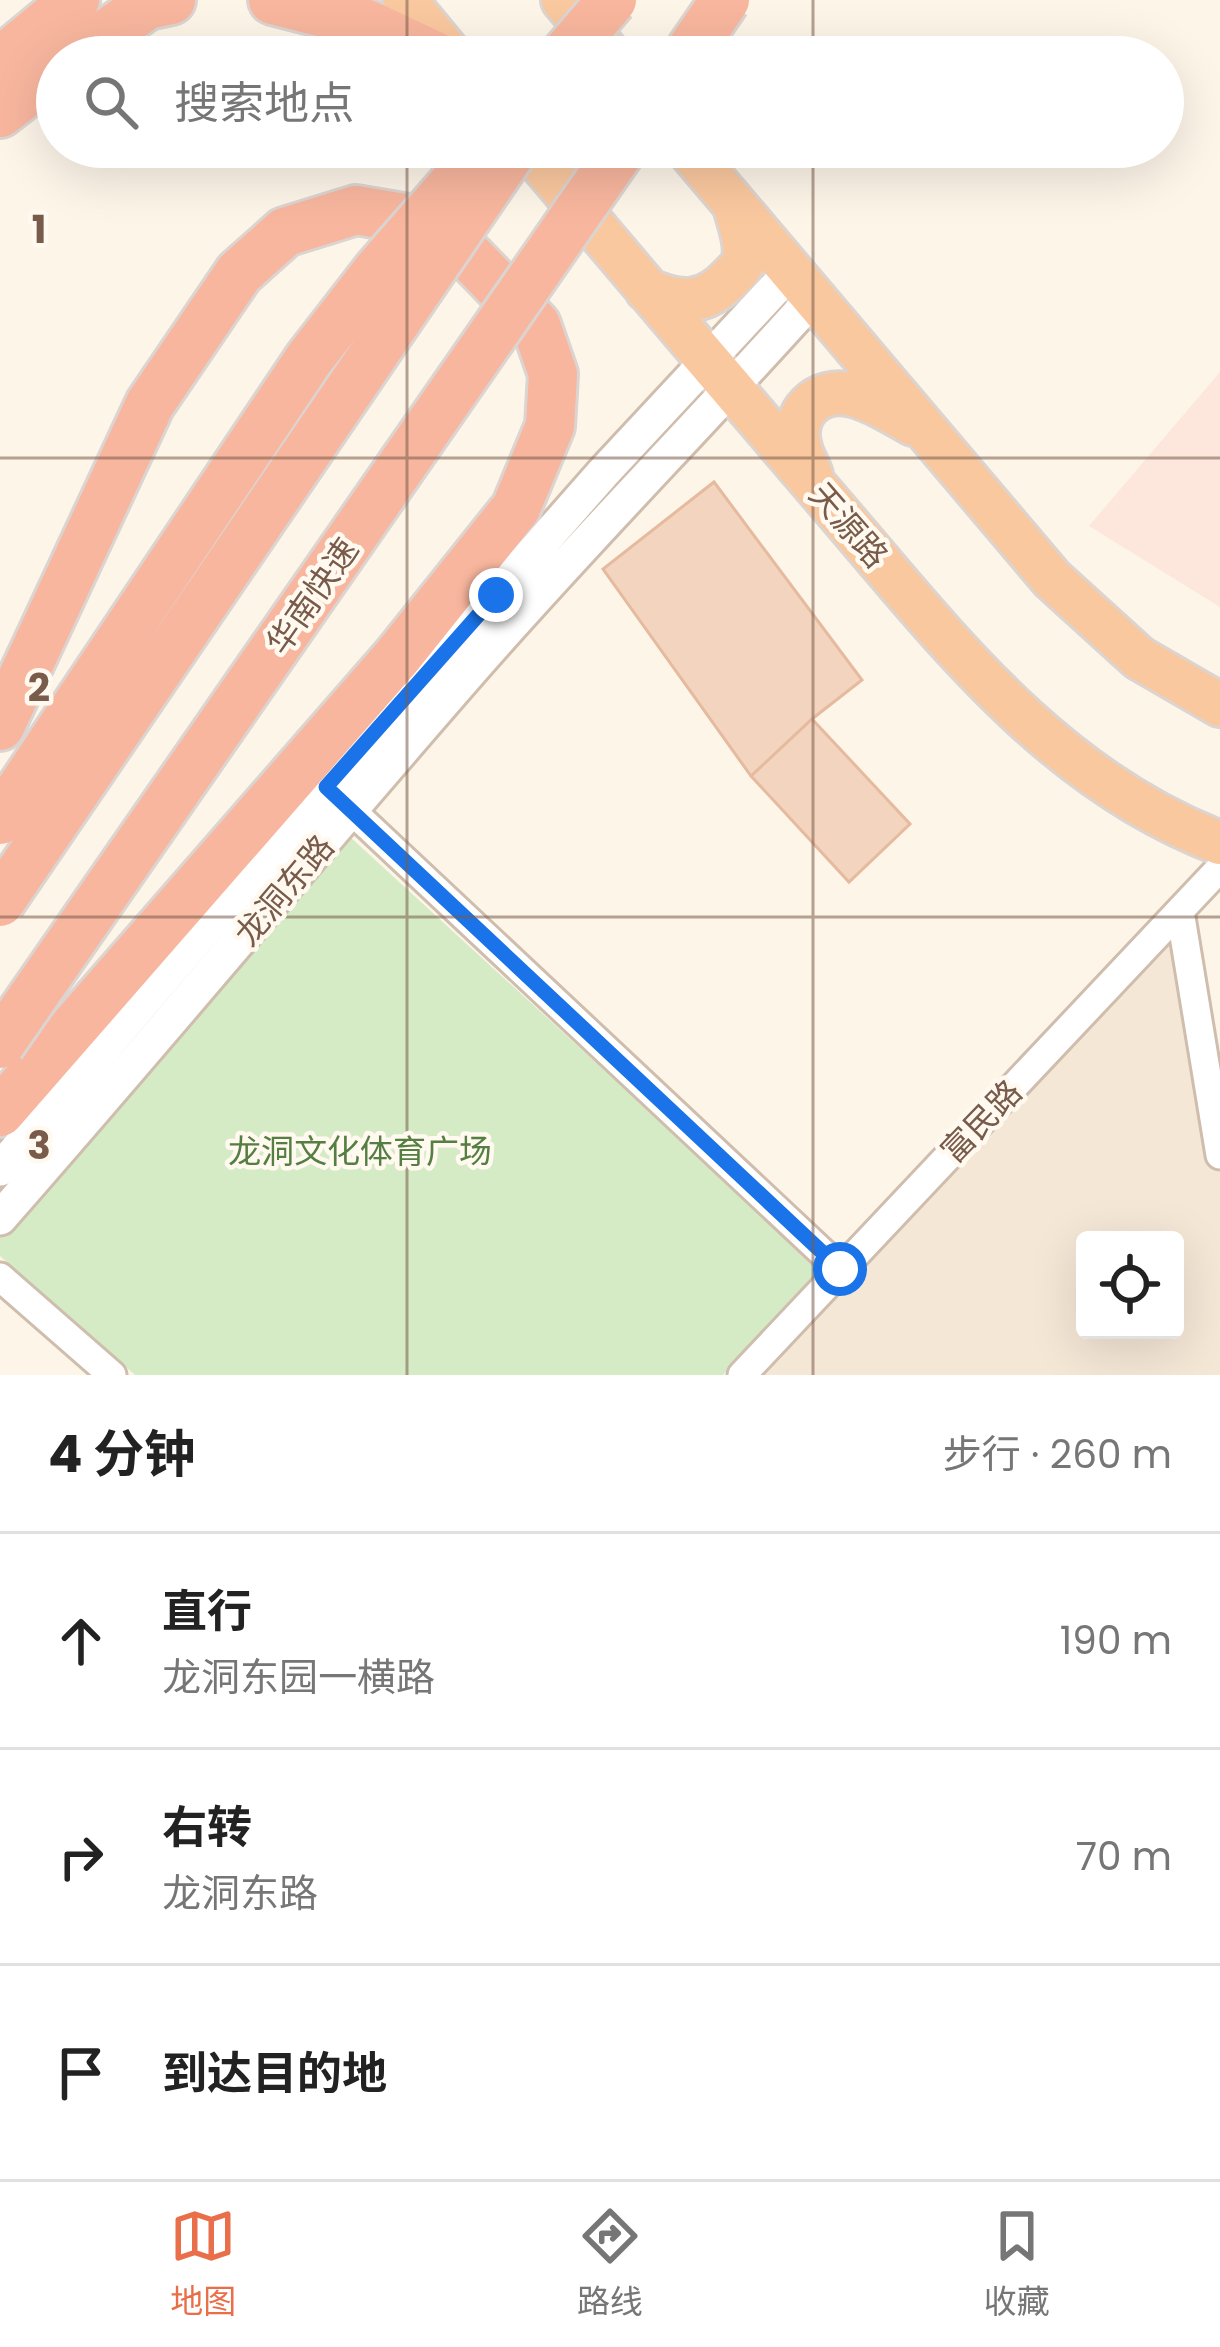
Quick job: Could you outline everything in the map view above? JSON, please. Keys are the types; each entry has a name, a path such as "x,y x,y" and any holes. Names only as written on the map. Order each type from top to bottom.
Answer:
{"highway":[{"path":"45,36 75,0"},
{"path":"103,36 147,4 171,0"},
{"path":"273,0 367,24 392,36"},
{"path":"405,0 435,36"},
{"path":"563,0 593,36"},
{"path":"582,36 615,0"},
{"path":"592,36 615,0"},
{"path":"700,36 725,0"},
{"path":"712,36 735,0"},
{"path":"0,112 26,59"},
{"path":"0,820 309,359 467,168"},
{"path":"0,902 501,168"},
{"name":"天源路","path":"545,168 991,691 1035,731 1137,804 1220,843"},
{"name":"华南快速","path":"0,1044 608,168"},
{"path":"0,1062 57,997 250,714 471,407 625,168"},
{"path":"703,168 1052,579 1172,680 1220,705"},
{"path":"647,290 672,301 704,300 725,284 742,265 745,247 735,206"},
{"path":"0,726 150,404 239,272 285,232 356,211 421,221 470,257 536,325 553,374 550,426 516,508 397,657 0,1112"},
{"path":"817,488 799,445 800,420 810,402 830,393 850,394 929,434"}],"street":[{"name":"龙洞东路","path":"0,1218 633,488 720,376 802,285"},
{"name":"龙洞东路","path":"0,1169 326,787 603,473 720,376"},
{"path":"326,787 840,1269"},
{"name":"富民路","path":"742,1375 1220,868"},
{"path":"1180,911 1220,1155"},
{"path":"0,1276 112,1375"}],"shaded area":[{"path":"1220,372 1220,607 1089,526"},
{"path":"1190,894 1220,1157 1220,1375 742,1375"}],"green space":[{"name":"龙洞文化体育广场","path":"336,824 822,1270 723,1375 135,1375 0,1256 0,1231"}],"building":[{"path":"714,482 862,680 751,776 603,569"},
{"path":"812,719 910,824 849,882 751,776"}],"route":[{"path":"496,595 326,787 840,1269"}]}
